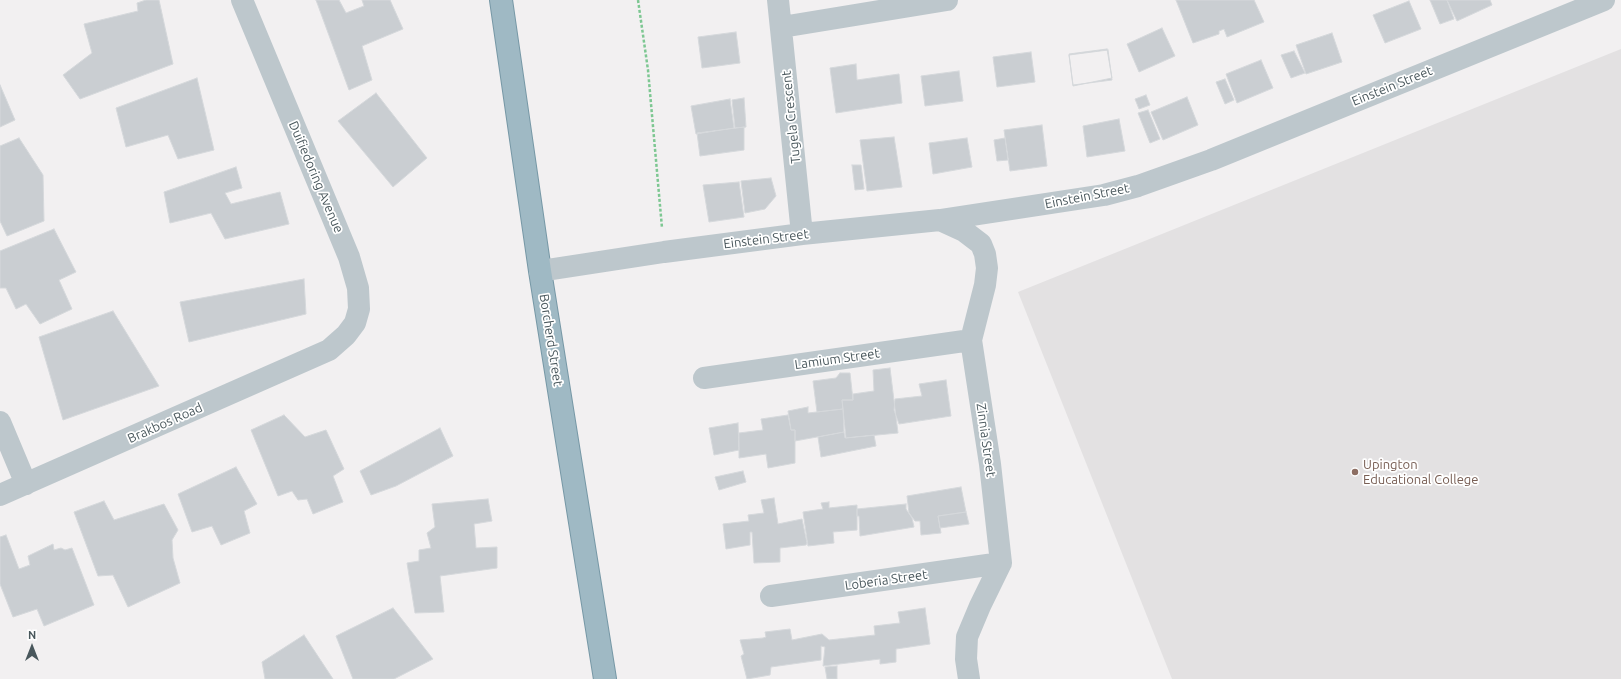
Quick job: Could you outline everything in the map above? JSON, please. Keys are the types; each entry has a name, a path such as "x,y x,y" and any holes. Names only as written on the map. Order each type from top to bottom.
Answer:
{"highway":[{"name":"Borcherd Street","path":"502,0 540,271 605,679"}],"street":[{"name":"Duifiedoring Avenue","path":"242,0 349,257 358,288 359,309 355,323 346,335 329,350"},
{"name":"Tugela Crescent","path":"778,0 782,27 802,234"},
{"path":"782,27 947,0"},
{"name":"Einstein Street","path":"540,271 664,252 802,234 940,220 1104,195 1138,186 1211,160 1604,0"},
{"name":"Zinnia Street","path":"940,220 974,238 980,244 985,254 987,268 985,285 971,340 990,464 1001,563"},
{"name":"Lamium Street","path":"704,378 971,340"},
{"name":"Brakbos Road","path":"0,495 329,350"},
{"path":"0,422 26,484"},
{"path":"970,679 966,659 967,637 1001,563"},
{"name":"Loberia Street","path":"771,596 1001,563"}],"path":[{"path":"638,0 648,70 664,252"}],"shaded area":[{"name":"Upington Educational College","path":"1621,49 1621,679 1172,679 1018,292"}],"building":[{"path":"146,0 159,0 173,64 80,99 63,75 92,53 84,24 138,11 137,3"},
{"path":"316,0 339,0 346,13 364,6 362,0 390,0 403,29 362,46 372,80 349,90"},
{"path":"1176,0 1254,0 1264,22 1227,37 1224,29 1219,31 1219,34 1193,43"},
{"path":"1430,0 1447,0 1454,19 1440,24"},
{"path":"1447,0 1490,0 1492,5 1457,21"},
{"path":"1409,1 1421,29 1385,43 1373,15"},
{"path":"1162,28 1175,56 1139,72 1127,44"},
{"path":"736,32 740,63 702,68 698,37"},
{"path":"1332,33 1342,62 1306,74 1296,45"},
{"path":"1107,49 1112,78 1073,86 1069,54"},
{"path":"1108,50 1112,80 1073,85 1069,55"},
{"path":"1294,51 1305,73 1291,78 1281,55"},
{"path":"1031,52 1035,82 997,87 993,57"},
{"path":"1261,60 1273,88 1237,103 1226,74"},
{"path":"856,64 857,80 899,74 902,103 836,113 830,68"},
{"path":"959,71 963,101 925,106 921,76"},
{"path":"197,78 214,150 178,159 168,135 126,147 116,108"},
{"path":"1225,79 1234,100 1225,104 1216,82"},
{"path":"0,85 15,120 0,127"},
{"path":"376,93 427,158 393,187 338,121"},
{"path":"1146,95 1150,105 1139,109 1135,99"},
{"path":"1187,97 1198,125 1163,140 1151,112"},
{"path":"744,98 746,127 735,128 732,100"},
{"path":"730,99 734,128 696,134 691,106"},
{"path":"1148,110 1160,139 1150,143 1138,113"},
{"path":"1119,119 1125,151 1087,157 1083,126"},
{"path":"1042,125 1047,166 1010,171 1004,130"},
{"path":"744,127 744,150 700,156 697,133"},
{"path":"894,137 902,187 867,191 860,140"},
{"path":"19,138 43,175 44,221 7,236 0,221 0,146"},
{"path":"967,138 972,167 933,174 929,143"},
{"path":"1005,138 1008,160 997,161 994,140"},
{"path":"852,165 861,165 864,189 855,190"},
{"path":"236,167 242,188 225,193 231,204 280,192 289,224 225,239 211,213 170,223 164,192"},
{"path":"771,178 776,196 765,209 745,213 741,181"},
{"path":"739,182 744,217 709,222 703,185"},
{"path":"54,229 76,272 59,280 72,309 40,324 26,304 16,309 6,288 0,288 0,251"},
{"path":"304,279 306,314 189,342 180,302"},
{"path":"113,311 159,386 63,420 39,337"},
{"path":"890,368 898,433 846,438 842,400 853,400 853,394 874,391 873,370"},
{"path":"840,373 850,373 853,400 842,400 843,409 817,412 813,381 836,378"},
{"path":"946,380 951,416 899,424 894,410 895,399 922,396 919,384"},
{"path":"808,407 808,413 843,409 844,432 795,441 795,430 791,430 788,411"},
{"path":"284,415 305,437 326,430 344,469 333,476 343,502 313,514 307,499 298,500 292,491 278,496 251,430"},
{"path":"788,415 791,430 795,430 795,463 768,468 766,454 739,458 739,433 763,430 761,419"},
{"path":"738,423 739,450 714,455 709,428"},
{"path":"440,428 453,456 396,486 371,495 360,471"},
{"path":"844,432 845,438 874,435 876,446 821,457 818,437"},
{"path":"236,467 257,504 244,511 250,533 221,545 212,526 192,532 178,494"},
{"path":"743,471 746,482 719,490 715,477"},
{"path":"961,487 966,512 938,516 941,533 921,535 920,521 915,521 909,513 907,496"},
{"path":"774,498 778,524 802,519 807,543 806,545 780,548 780,562 754,563 752,532 750,532 750,545 726,549 723,524 749,521 748,515 764,513 761,500"},
{"path":"488,499 492,521 474,524 476,548 497,547 497,568 440,576 444,612 415,613 407,563 419,561 419,550 431,548 427,533 435,527 432,504"},
{"path":"104,501 114,520 164,504 178,530 172,540 173,558 180,583 128,607 113,575 98,576 74,512"},
{"path":"829,502 829,508 857,505 857,530 833,532 834,543 808,546 803,512 823,509 821,503"},
{"path":"906,504 906,509 912,518 914,527 860,536 859,516 857,516 857,509"},
{"path":"966,512 969,524 940,528 938,516"},
{"path":"6,535 19,569 30,565 28,556 53,544 54,550 61,548 65,550 72,548 94,605 44,626 37,609 13,617 0,584 0,537"},
{"path":"393,608 433,659 394,679 353,679 336,636"},
{"path":"925,608 930,644 896,649 896,662 880,664 880,659 823,666 825,647 821,646 821,660 771,667 770,675 747,679 741,656 744,654 740,640 763,638 766,637 765,632 790,629 792,640 822,634 829,640 875,635 874,626 900,623 898,612"},
{"path":"304,635 333,679 265,679 262,662"},
{"path":"837,666 837,679 827,679 825,667"}],"place":[{"name":"Upington Educational College","path":"1355,472"}]}
